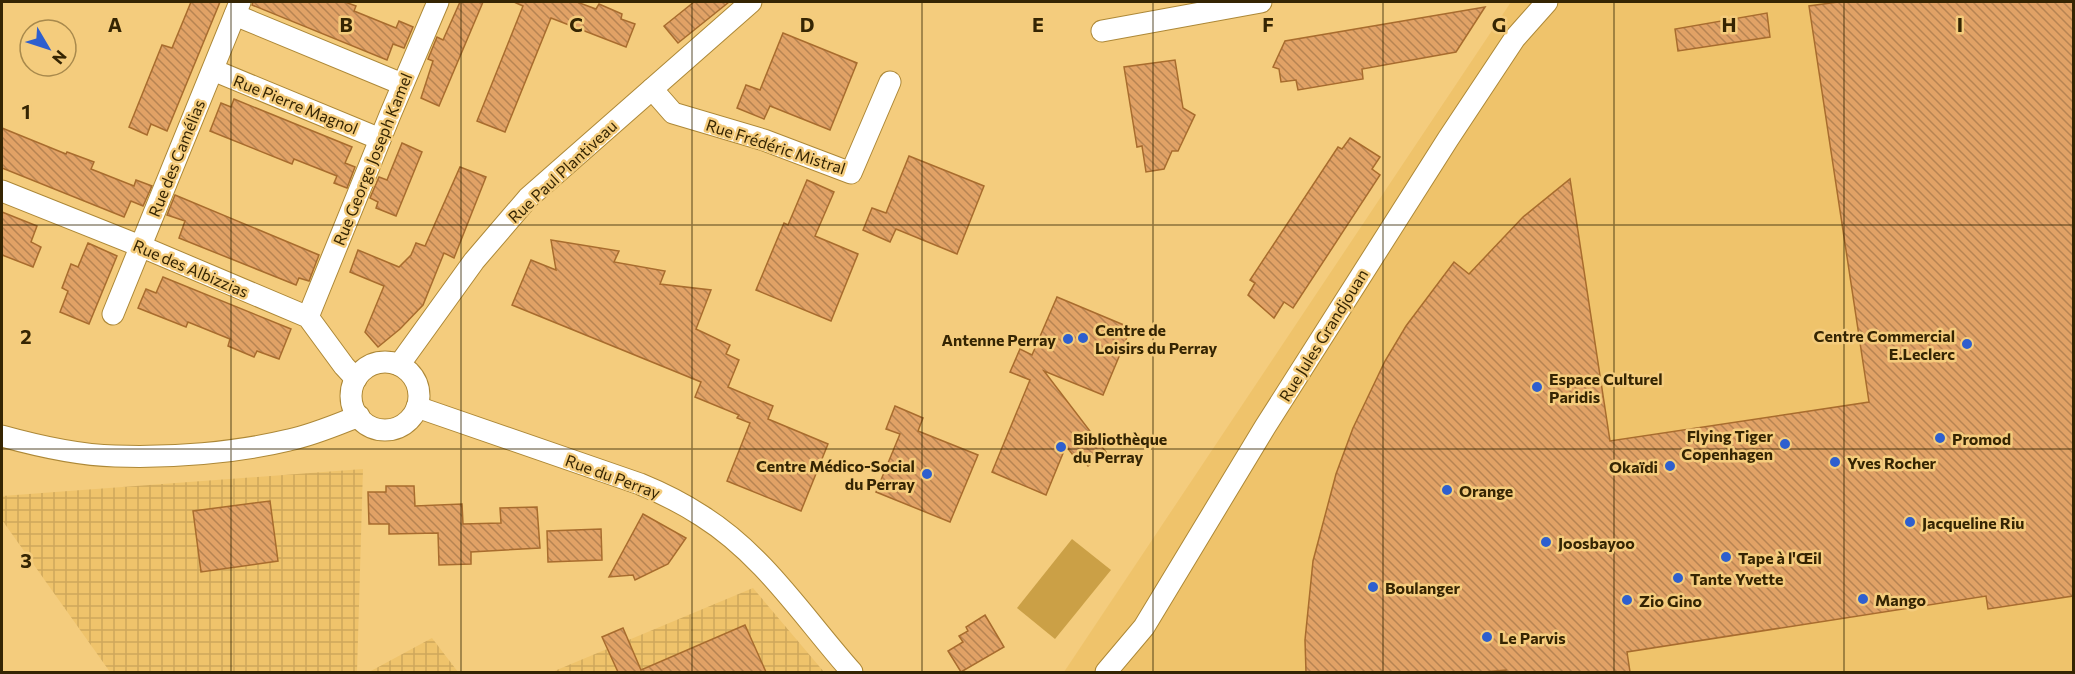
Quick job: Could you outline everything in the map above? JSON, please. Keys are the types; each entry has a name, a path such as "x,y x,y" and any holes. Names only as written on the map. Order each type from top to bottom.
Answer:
{"street":[{"name":"Rue George Joseph Kamel","path":"308,317 402,84 438,2"},
{"name":"Rue Paul Plantiveau","path":"399,365 474,261 528,198 751,2"},
{"path":"1102,31 1261,2"},
{"name":"Rue Jules Grandjouan","path":"1106,672 1144,627 1243,463 1448,139 1515,38 1547,2"},
{"path":"238,8 402,84"},
{"name":"Rue des Camélias","path":"113,315 238,8"},
{"name":"Rue Pierre Magnol","path":"213,70 380,138"},
{"name":"Rue Frédéric Mistral","path":"652,89 673,113 764,140 851,173 890,82"},
{"name":"Rue des Albizzias","path":"2,190 308,317"},
{"path":"308,317 356,379"},
{"path":"387,362 399,365 410,372 417,382 419,396 417,407 406,423 391,429 373,427 359,416 353,406 351,397 356,379 362,371 374,363 387,362"},
{"name":"Rue du Perray","path":"417,407 640,484 704,516 732,538 776,581 852,672"},
{"path":"2,436 75,452 114,456 172,455 237,449 288,441 359,416"}],"shaded area":[{"path":"1511,2 2073,2 2073,672 1064,672"},
{"path":"363,469 357,672 110,672 2,520 2,496"},
{"path":"1072,539 1111,570 1055,639 1017,608"},
{"path":"753,588 824,672 552,672"},
{"path":"432,638 458,672 369,672"}],"building":[{"path":"191,2 220,2 167,131 151,124 147,135 129,127 162,45 172,48"},
{"path":"253,2 345,2 356,6 354,11 396,28 399,21 413,27 404,48 393,44 387,60 252,5"},
{"path":"460,2 483,2 439,106 421,98 433,61 428,59 437,37 443,40"},
{"path":"514,2 577,2 596,9 599,4 622,14 621,19 635,24 626,47 551,18 505,132 477,121 523,6"},
{"path":"694,2 729,2 678,43 664,26"},
{"name":"Centre Commercial E.Leclerc","path":"1838,2 2073,2 2073,596 1988,609 1986,596 1627,652 1630,672 1506,672 1506,670 1306,672 1305,640 1313,561 1336,474 1353,428 1385,361 1406,326 1454,262 1469,274 1523,217 1570,179 1610,441 1869,402 1809,6"},
{"path":"1485,7 1456,52 1362,69 1363,79 1298,90 1296,80 1281,82 1279,69 1273,67 1285,41"},
{"path":"1767,13 1770,37 1678,51 1675,29"},
{"path":"783,33 857,63 830,130 770,106 764,119 737,108 746,85 760,90"},
{"path":"1175,60 1183,108 1195,115 1178,151 1172,151 1164,169 1146,172 1142,146 1137,147 1124,67"},
{"path":"234,99 352,147 345,163 355,167 347,188 334,183 337,176 294,159 292,164 210,131 221,103 231,107"},
{"path":"2,128 66,154 67,152 94,162 91,169 134,186 136,180 152,186 143,206 131,201 124,217 2,168"},
{"path":"1350,138 1380,157 1372,169 1380,175 1293,308 1284,302 1274,318 1248,295 1255,283 1250,280 1338,147 1342,149"},
{"path":"402,143 422,152 396,216 376,208 378,202 370,198 379,177 387,180"},
{"path":"909,156 984,186 957,254 896,229 890,242 863,230 872,208 886,213"},
{"path":"460,167 486,177 454,258 444,253 423,305 400,329 378,347 365,332 384,286 350,272 358,250 399,267 411,255 416,243 425,246"},
{"path":"807,180 834,192 815,236 858,254 831,321 756,290 784,223 788,225"},
{"path":"175,195 319,255 309,281 299,278 296,285 179,238 185,221 167,215"},
{"path":"2,212 37,226 31,242 41,247 33,267 2,255"},
{"path":"551,240 619,251 614,262 665,271 660,284 711,290 696,329 730,345 726,354 739,360 728,387 773,406 768,419 828,444 801,511 727,481 750,423 737,418 739,415 695,397 701,382 512,305 531,260 556,270"},
{"path":"88,243 117,256 89,324 60,312 68,291 62,288 71,264 78,267"},
{"path":"163,277 291,329 279,359 257,351 254,357 228,346 230,339 188,322 186,327 138,308 146,289 156,293"},
{"path":"1057,297 1131,328 1103,395 1044,371 1106,452 1088,466 1081,456 1076,459 1066,446 1046,495 992,472 1030,380 1010,372 1020,349 1032,355"},
{"name":"Centre Médico-Social du Perray","path":"895,406 923,418 918,431 978,455 950,522 876,492 900,434 886,429"},
{"path":"386,486 414,486 415,506 462,504 463,524 501,523 500,508 537,507 540,548 471,552 471,564 439,565 438,533 389,534 389,524 369,524 368,492 386,492"},
{"path":"270,501 278,561 201,572 193,511"},
{"path":"643,514 686,538 668,564 635,580 633,575 609,577"},
{"path":"601,529 602,560 548,562 547,531"},
{"path":"985,615 1004,647 961,672 948,651 963,642 959,636 968,631 966,627"},
{"path":"745,625 766,672 618,672 602,637 623,628 641,670"}],"place":[{"name":"Centre de Loisirs du Perray","path":"1083,338"},
{"name":"Antenne Perray","path":"1068,339"},
{"name":"Centre Commercial E.Leclerc","path":"1967,344"},
{"name":"Espace Culturel Paridis","path":"1537,387"},
{"name":"Promod","path":"1940,438"},
{"name":"Flying Tiger Copenhagen","path":"1785,444"},
{"name":"Bibliothèque du Perray","path":"1061,447"},
{"name":"Yves Rocher","path":"1835,462"},
{"name":"Okaïdi","path":"1670,466"},
{"name":"Centre Médico-Social du Perray","path":"927,474"},
{"name":"Orange","path":"1447,490"},
{"name":"Jacqueline Riu","path":"1910,522"},
{"name":"Joosbayoo","path":"1546,542"},
{"name":"Tape à l'Œil","path":"1726,557"},
{"name":"Tante Yvette","path":"1678,578"},
{"name":"Boulanger","path":"1373,587"},
{"name":"Mango","path":"1863,599"},
{"name":"Zio Gino","path":"1627,600"},
{"name":"Le Parvis","path":"1487,637"}]}
